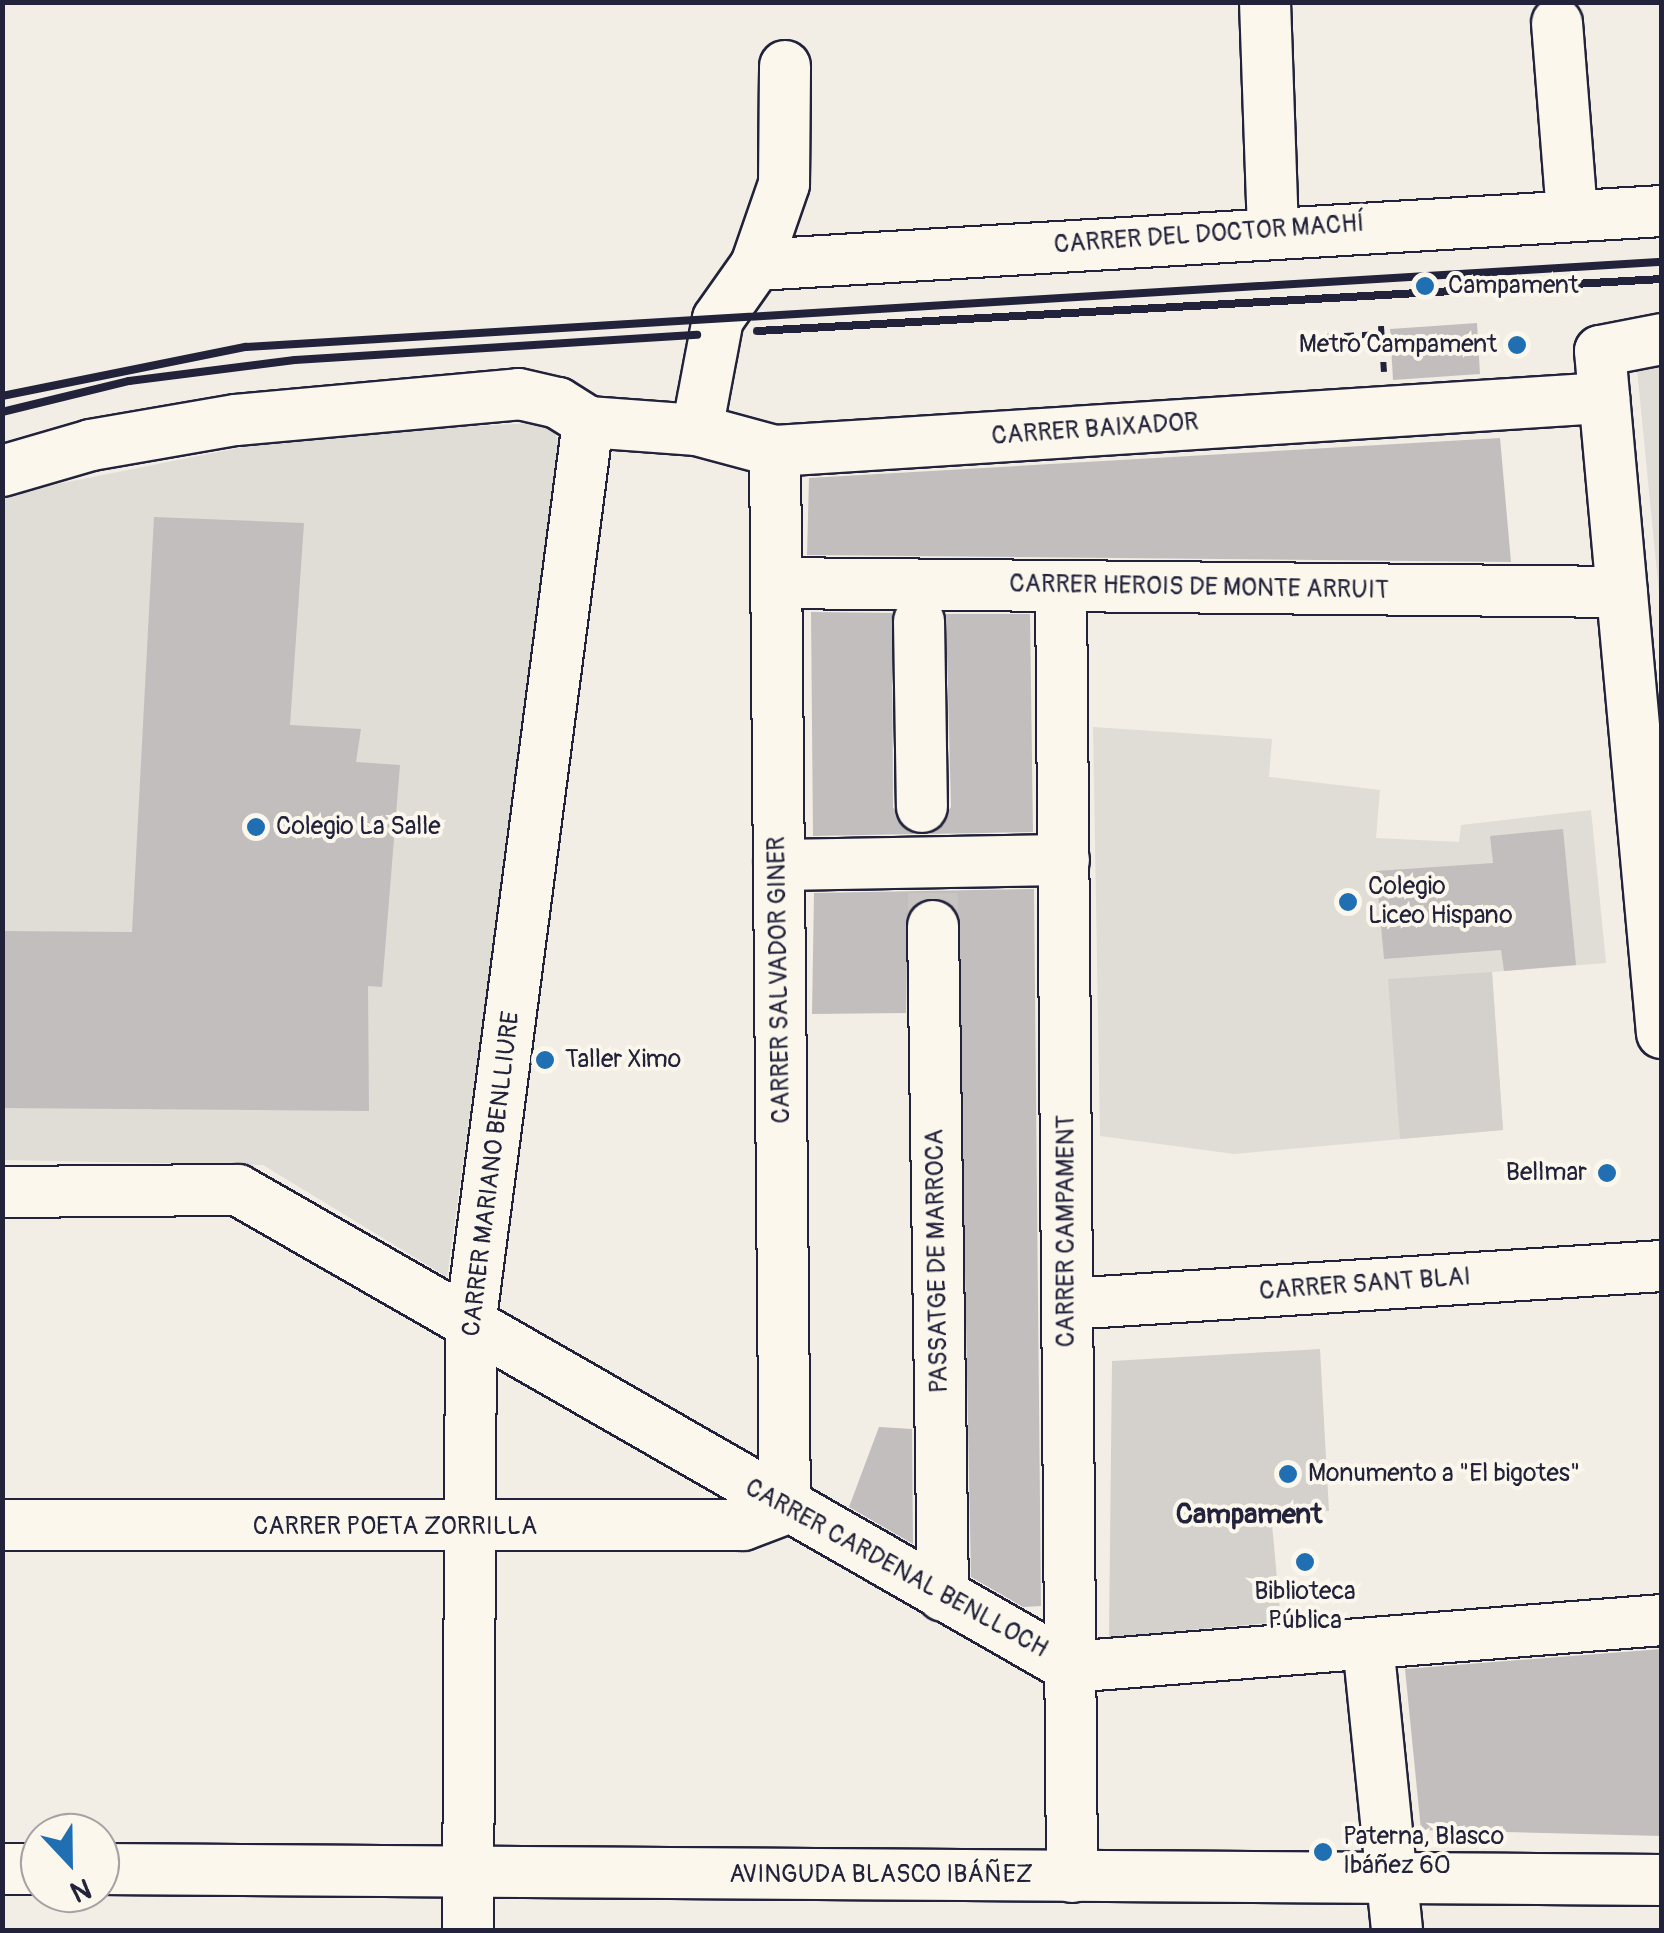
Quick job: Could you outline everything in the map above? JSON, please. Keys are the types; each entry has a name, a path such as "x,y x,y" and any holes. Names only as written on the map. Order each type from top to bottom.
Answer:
{"street":[{"path":"1265,2 1273,229"},
{"path":"1557,23 1572,215"},
{"path":"697,430 718,318 756,265 784,184 785,66"},
{"name":"CARRER DEL DOCTOR MACHÍ","path":"756,265 1273,229 1662,212"},
{"name":"CARRER BAIXADOR","path":"588,422 697,430 776,451 1602,374 1662,339"},
{"path":"1602,374 1622,592 1649,757 1662,1033"},
{"path":"2,471 92,445 236,420 518,394 558,402 588,422"},
{"name":"CARRER MARIANO BENLLIURE","path":"468,1930 471,1318 588,422"},
{"name":"CARRER SALVADOR GINER","path":"776,451 785,1509"},
{"name":"CARRER HEROIS DE MONTE ARRUIT","path":"777,583 919,602 1062,586 1622,592"},
{"name":"CARRER CAMPAMENT","path":"1062,586 1072,1877"},
{"name":"PASSATGE DE MARROCA","path":"919,602 943,1596"},
{"path":"779,865 926,866 1064,860"},
{"name":"CARRER CARDENAL BENLLOCH","path":"2,1192 238,1190 471,1318 785,1509 1070,1667 1662,1620"},
{"name":"CARRER SANT BLAI","path":"1068,1304 1662,1266"},
{"name":"CARRER POETA ZORRILLA","path":"2,1525 743,1525 785,1509"},
{"path":"1368,1644 1397,1930"},
{"name":"AVINGUDA BLASCO IBÁÑEZ","path":"120,1870 1662,1880"}],"path":[{"path":"1326,337 1381,330 1385,388"}],"shaded area":[{"path":"1661,358 1661,613 1636,359"},
{"name":"Colegio La Salle","path":"532,423 554,429 562,456 447,1277 263,1165 3,1160 2,495 294,437"},
{"name":"Colegio Liceo Hispano","path":"1093,727 1272,739 1269,777 1380,790 1376,838 1459,842 1461,825 1591,810 1606,963 1492,972 1503,1130 1234,1154 1100,1136"},
{"path":"1492,972 1503,1130 1400,1139 1388,979"},
{"path":"1320,1349 1329,1511 1271,1513 1281,1622 1109,1637 1112,1361"}],"building":[{"path":"1477,323 1480,374 1393,380 1390,329"},
{"path":"1500,438 1511,562 807,555 809,478"},
{"path":"154,517 304,523 290,725 361,729 356,762 400,765 382,987 368,986 369,1111 2,1108 2,931 132,932"},
{"path":"811,612 892,613 893,807 914,834 813,836"},
{"path":"946,614 1030,614 1033,832 930,834 951,807"},
{"path":"1563,829 1576,965 1504,971 1501,950 1384,959 1376,871 1493,863 1490,836"},
{"path":"1034,889 1041,1606 1023,1607 971,1577 958,912 932,897 908,913 906,1013 812,1014 814,893"},
{"path":"879,1427 912,1429 913,1544 849,1507"},
{"path":"1662,1649 1662,1836 1421,1830 1405,1669"}],"tunnel":[{"path":"933,893 933,926"}],"railway":[{"path":"2,396 246,347 1662,262"},
{"path":"757,331 1662,279"},
{"path":"2,412 129,381 295,360 697,335"}],"place":[{"name":"Campament","path":"1425,286"},
{"name":"Metro Campament","path":"1517,345"},
{"name":"Colegio La Salle","path":"256,827"},
{"name":"Colegio Liceo Hispano","path":"1348,902"},
{"name":"Taller Ximo","path":"545,1060"},
{"name":"Bellmar","path":"1607,1173"},
{"name":"Monumento a \"El bigotes\"","path":"1288,1474"},
{"name":"Biblioteca Pública","path":"1305,1562"},
{"name":"Paterna, Blasco Ibáñez 60","path":"1323,1852"}],"district":[{"name":"Campament","path":"1249,1515"}]}
